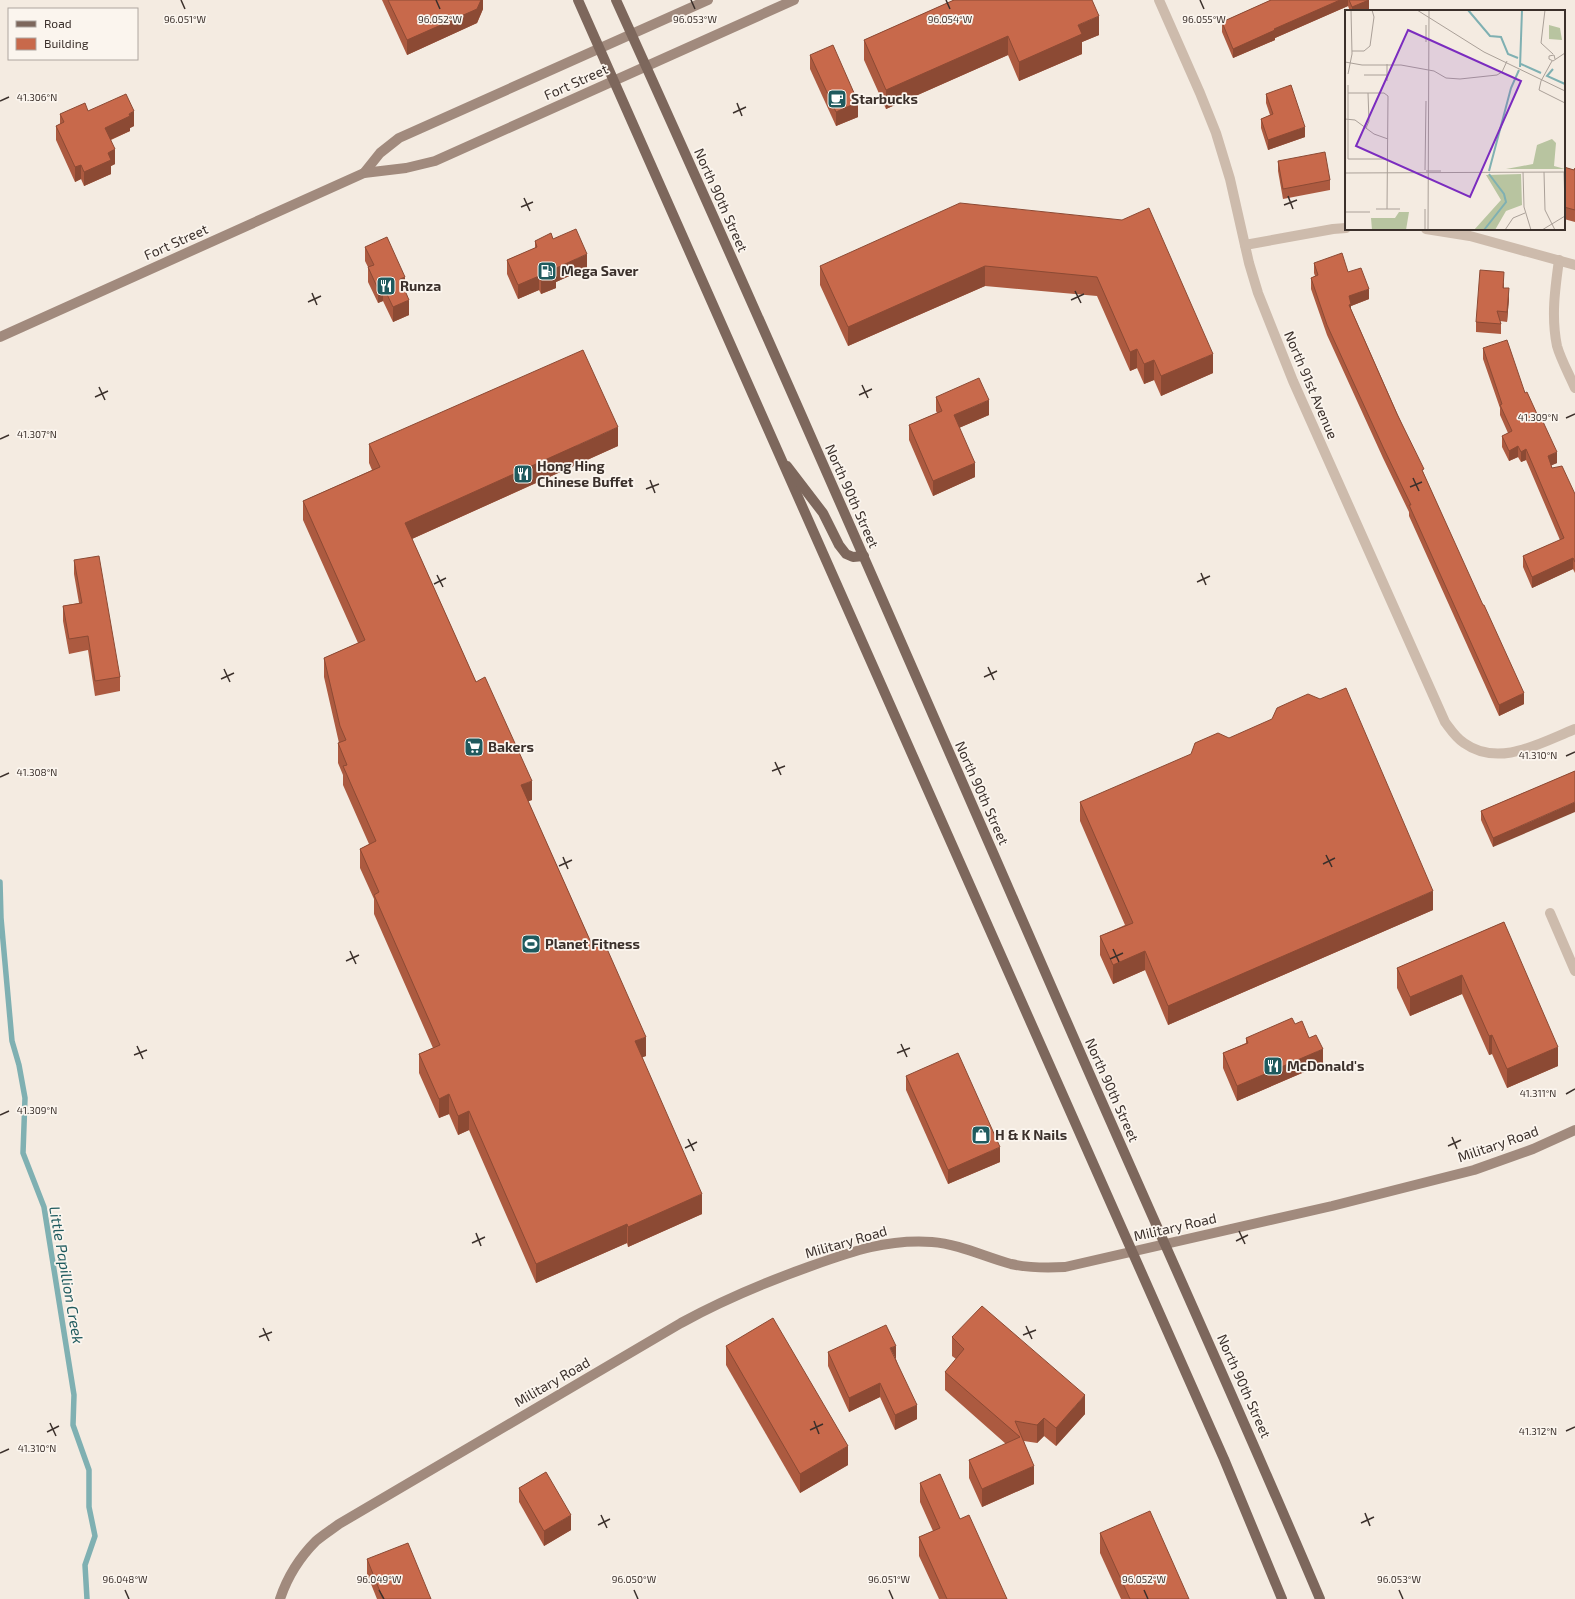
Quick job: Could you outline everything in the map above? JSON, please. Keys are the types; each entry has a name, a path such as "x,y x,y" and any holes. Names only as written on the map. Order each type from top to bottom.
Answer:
{"main road":[{"path":"578,0 1224,1459 1282,1599"},
{"name":"North 90th Street","path":"616,0 864,556 1104,1108 1258,1452 1320,1599"},
{"name":"Fort Street","path":"364,173 380,152 399,138 708,0"},
{"name":"Fort Street","path":"0,337 364,173 406,168 435,161 794,0"},
{"path":"777,451 823,513 839,545 846,554 853,557 864,556"},
{"name":"Military Road","path":"280,1599 298,1562 317,1541 338,1524 681,1323 722,1301 774,1279 842,1255 880,1245 900,1242 934,1242 957,1247 1012,1264 1049,1268 1072,1266 1165,1243 1332,1206 1474,1170 1533,1148 1575,1130"}],"street":[{"name":"North 91st Avenue","path":"1162,1 1216,133 1230,180 1258,293 1292,381 1445,722 1457,738 1465,744 1486,753 1495,755 1522,751 1575,729"},
{"path":"1245,245 1345,228"},
{"path":"1432,230 1470,236 1575,265"},
{"path":"1559,260 1554,297 1554,324 1561,357 1575,388"},
{"path":"1550,913 1575,971"}],"building":[{"path":"388,0 481,0 477,9 407,40"},
{"path":"954,0 1092,0 1099,16 1078,25 1082,34 1019,62 1008,36 886,90 864,40"},
{"path":"1271,0 1340,0 1233,49 1222,22"},
{"path":"1349,0 1369,0 1352,7"},
{"name":"Starbucks","path":"833,45 858,102 836,112 810,55"},
{"path":"1291,85 1305,127 1268,140 1261,119 1273,114 1266,94"},
{"path":"126,94 134,111 129,114 130,116 105,128 115,149 108,153 111,160 84,172 81,165 75,167 56,126 64,122 60,114 85,103 88,111"},
{"path":"1325,152 1330,180 1283,189 1278,161"},
{"path":"1565,167 1574,170 1575,168 1575,210 1565,207"},
{"path":"960,203 1122,220 1149,208 1213,354 1161,376 1154,360 1144,364 1137,349 1130,352 1097,277 985,266 848,327 820,266"},
{"path":"576,229 587,254 554,269 556,273 541,280 539,276 518,285 507,260 537,247 535,241 551,233 553,239"},
{"name":"Runza","path":"387,237 405,277 400,279 409,300 393,307 383,286 378,289 368,267 374,265 365,247"},
{"path":"1342,253 1348,272 1361,268 1369,289 1349,296 1351,304 1349,305 1397,414 1424,469 1422,470 1524,693 1499,705 1409,505 1411,505 1327,325 1311,278 1318,275 1314,263"},
{"path":"1480,270 1504,272 1503,288 1509,288 1507,312 1497,311 1501,324 1476,322"},
{"path":"1507,340 1525,393 1527,392 1537,414 1539,413 1557,452 1548,456 1552,468 1562,466 1575,494 1575,562 1573,558 1532,577 1523,556 1564,538 1526,449 1521,452 1518,446 1509,451 1502,436 1512,431 1500,405 1502,404 1483,348"},
{"path":"583,350 618,427 405,523 476,682 485,677 532,781 521,785 593,947 604,942 646,1037 635,1041 702,1194 628,1227 627,1224 536,1264 469,1111 458,1116 449,1094 439,1099 419,1054 440,1045 374,895 379,892 360,849 376,841 343,766 347,765 338,743 346,740 340,726 324,658 365,640 303,501 380,467 369,444"},
{"path":"979,378 989,400 954,415 975,463 933,481 909,425 942,411 936,397"},
{"path":"99,556 120,677 95,681 88,636 69,639 63,606 82,603 74,560"},
{"path":"1346,688 1433,891 1168,1006 1145,951 1113,965 1100,936 1133,923 1080,802 1191,754 1195,743 1218,733 1229,738 1272,719 1277,708 1308,694 1320,699"},
{"path":"1575,771 1575,802 1493,838 1481,811"},
{"path":"1504,922 1558,1047 1507,1069 1492,1035 1489,1036 1462,975 1410,997 1397,968"},
{"path":"1292,1018 1295,1024 1302,1021 1309,1038 1316,1035 1323,1049 1237,1086 1223,1053 1248,1043 1246,1038"},
{"path":"958,1053 1000,1147 948,1170 906,1076"},
{"path":"982,1306 1085,1395 1056,1428 1044,1418 1037,1425 1015,1421 1034,1466 982,1489 969,1460 1020,1437 945,1372 964,1349 952,1337"},
{"path":"773,1318 848,1446 800,1474 726,1346"},
{"path":"886,1325 896,1346 890,1348 917,1405 895,1415 880,1383 849,1398 828,1352"},
{"path":"546,1472 571,1515 544,1531 519,1488"},
{"path":"940,1474 960,1519 969,1515 1007,1599 947,1599 919,1537 940,1528 920,1483"},
{"path":"1150,1511 1189,1599 1130,1599 1100,1533"},
{"path":"408,1543 431,1599 383,1599 367,1559"}],"waterway":[{"name":"Little Papillion Creek","path":"0,882 1,918 12,1041 19,1065 25,1098 23,1153 44,1207 74,1395 73,1425 89,1470 89,1507 95,1536 85,1565 87,1599"}],"place":[{"name":"Starbucks","path":"837,99"},
{"name":"Mega Saver","path":"547,271"},
{"name":"Runza","path":"386,286"},
{"name":"Hong Hing Chinese Buffet","path":"523,474"},
{"name":"Bakers","path":"474,747"},
{"name":"Planet Fitness","path":"531,944"},
{"name":"McDonald's","path":"1273,1066"},
{"name":"H & K Nails","path":"981,1135"}]}
